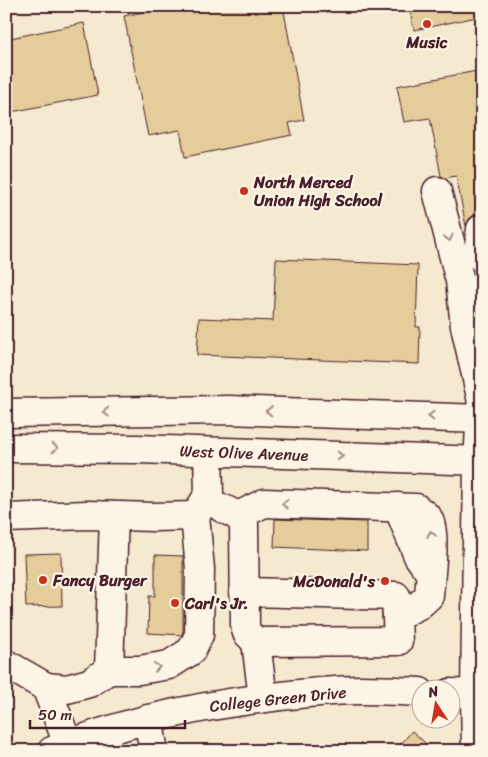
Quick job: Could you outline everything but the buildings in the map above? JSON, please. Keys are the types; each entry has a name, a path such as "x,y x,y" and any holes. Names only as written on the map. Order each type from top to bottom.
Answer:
{"main road":[{"path":"437,191 460,280 465,326 481,407 479,617 469,693 476,751"},
{"path":"481,229 479,246 482,258"},
{"path":"6,413 481,407"},
{"name":"West Olive Avenue","path":"6,448 208,452 480,461"},
{"path":"6,664 39,682 66,689 89,683 109,670 139,670 169,666 190,651 199,635 200,508 208,494 208,452"},
{"path":"6,518 87,515 153,517 200,508 238,516 264,503 416,508 428,518 433,543 429,596 419,605 397,616"},
{"path":"109,670 114,516"},
{"path":"238,516 244,524 245,626 256,642 263,698"},
{"path":"244,592 396,596 398,641 256,642"},
{"path":"6,690 39,682"},
{"path":"39,682 60,747"},
{"name":"College Green Drive","path":"60,747 148,719 214,704 300,694 359,690 410,692"},
{"path":"148,719 154,751"}],"place":[{"name":"Music","path":"427,24"},
{"name":"North Merced Union High School","path":"244,191"},
{"name":"Fancy Burger","path":"43,580"},
{"name":"McDonald's","path":"385,581"},
{"name":"Carl's Jr.","path":"175,603"}]}
